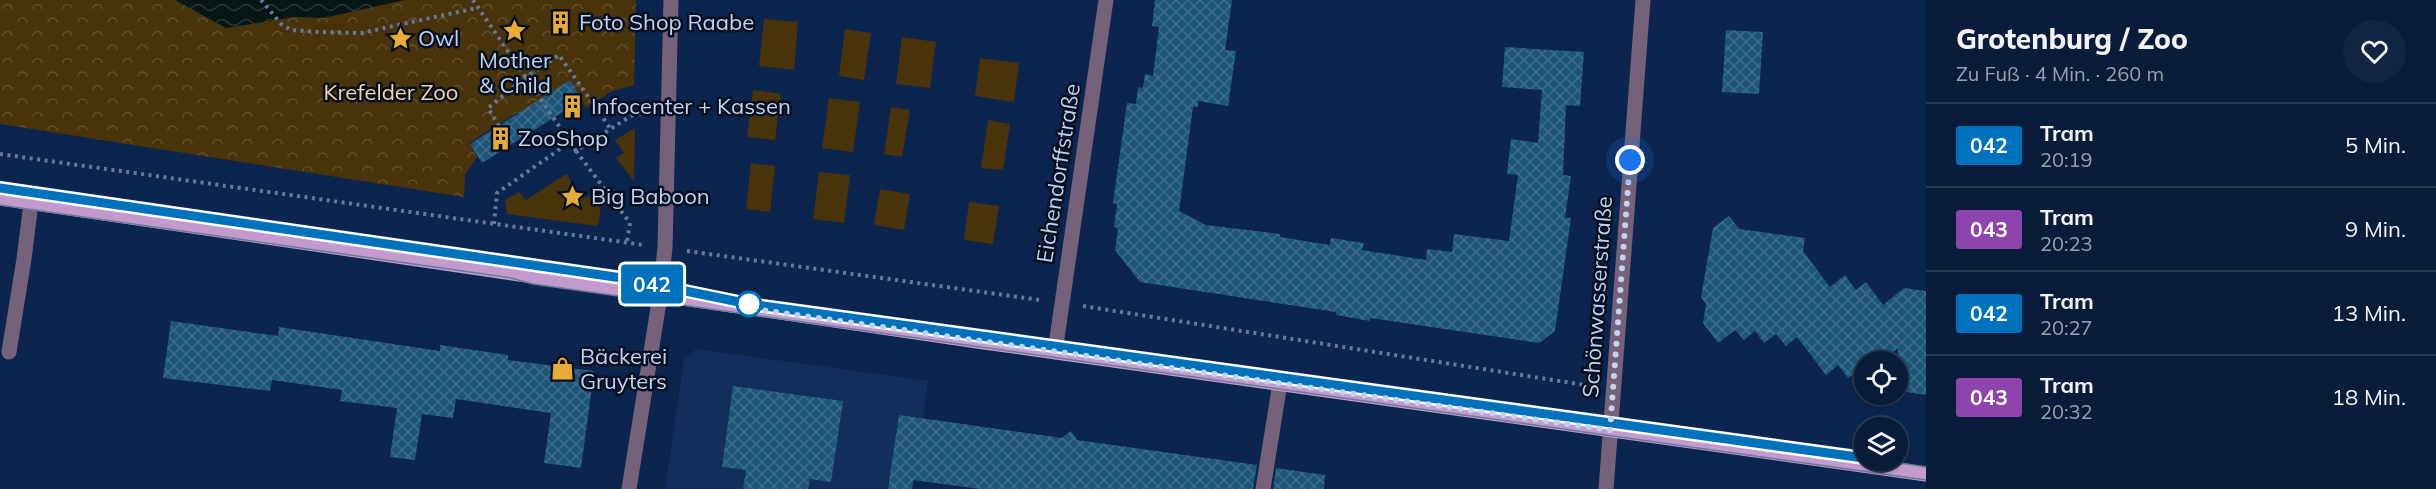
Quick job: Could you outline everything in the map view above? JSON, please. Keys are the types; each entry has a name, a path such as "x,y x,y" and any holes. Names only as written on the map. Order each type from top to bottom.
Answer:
{"main road":[{"path":"0,198 1055,352 1926,474"}],"street":[{"path":"629,489 660,295 665,248 671,0"},
{"name":"Eichendorffstraße","path":"1055,352 1106,0"},
{"name":"Schönwasserstraße","path":"1606,489 1643,0"},
{"path":"9,352 31,203"},
{"path":"1263,489 1280,383"}],"path":[{"path":"261,0 281,24 291,30 361,33 477,8"},
{"path":"473,0 576,151 630,224 627,242"},
{"path":"498,126 488,108 525,78 559,55 610,128"},
{"path":"576,151 634,114 669,113"},
{"path":"494,224 497,193 570,142"},
{"path":"0,154 1061,303 1612,390"}],"shaded area":[{"path":"696,349 928,381 913,489 665,489 684,360"}],"green space":[{"name":"Krefelder Zoo","path":"0,0 636,0 634,85 610,92 586,108 570,82 528,129 518,112 469,143 477,157 465,175 464,197 0,124"},
{"path":"764,19 798,22 794,70 759,66"},
{"path":"845,29 871,33 864,80 839,76"},
{"path":"902,37 936,42 930,88 896,84"},
{"path":"980,58 1019,63 1014,102 975,96"},
{"path":"753,90 781,94 775,140 747,137"},
{"path":"829,98 860,102 853,152 822,148"},
{"path":"891,107 910,110 902,157 884,154"},
{"path":"988,120 1010,124 1003,170 981,168"},
{"path":"635,128 634,181 616,158 624,153 615,140"},
{"path":"751,163 775,166 770,212 746,209"},
{"path":"819,172 850,175 844,223 813,219"},
{"path":"566,174 583,198 599,194 601,206 598,226 507,214 505,200 519,192 526,200"},
{"path":"880,189 910,194 904,230 874,225"},
{"path":"969,202 999,206 993,244 964,240"}],"water":[{"path":"175,0 405,0 323,18 296,17 226,28"}],"building":[{"path":"1155,0 1232,0 1225,50 1236,51 1228,106 1198,101 1198,107 1193,107 1179,211 1206,225 1280,234 1280,237 1330,245 1331,238 1364,243 1362,250 1426,260 1427,249 1452,252 1454,234 1509,241 1518,175 1507,174 1511,139 1538,143 1542,90 1502,87 1505,47 1584,52 1580,106 1566,105 1563,175 1571,176 1565,218 1571,218 1555,331 1539,343 1370,318 1370,321 1336,315 1336,312 1140,282 1115,250 1118,229 1114,226 1117,204 1113,203 1127,103 1136,104 1138,87 1143,88 1145,74 1153,76 1159,27 1152,26"},
{"path":"1726,30 1763,32 1759,94 1722,92"},
{"path":"570,80 582,100 482,163 470,144"},
{"path":"1729,216 1739,229 1805,238 1803,251 1830,287 1845,275 1856,290 1866,282 1883,305 1904,288 1926,291 1926,395 1908,392 1908,351 1898,351 1898,348 1894,351 1854,351 1854,374 1848,378 1838,365 1826,375 1797,337 1786,346 1776,334 1764,343 1755,331 1744,340 1735,330 1718,343 1703,323 1706,304 1701,297 1713,228"},
{"path":"171,321 278,336 279,327 440,351 440,345 508,355 508,360 594,371 581,468 544,463 551,413 456,399 453,418 422,414 415,460 390,457 397,408 340,401 342,390 272,380 270,391 163,378"},
{"path":"733,386 843,401 831,482 810,479 808,489 743,489 746,470 722,467"},
{"path":"899,415 1062,438 1071,431 1077,440 1257,465 1253,489 980,489 913,480 912,489 888,489"},
{"path":"1276,468 1325,475 1324,489 1273,489"}],"tram line":[{"path":"0,188 622,278 749,304 1854,457"},
{"name":"042","path":"0,188 622,278 749,304 1854,456"},
{"path":"0,205 511,278 533,284 1926,480"},
{"path":"1908,464 1926,467"}],"place":[{"name":"Foto Shop Raabe","path":"561,22"},
{"name":"Mother & Child","path":"515,31"},
{"name":"Owl","path":"400,38"},
{"name":"Infocenter + Kassen","path":"573,106"},
{"name":"ZooShop","path":"500,138"},
{"name":"Big Baboon","path":"573,196"},
{"name":"Bäckerei Gruyters","path":"562,369"}],"route":[{"path":"749,304 748,308 1610,430 1630,160"}]}
